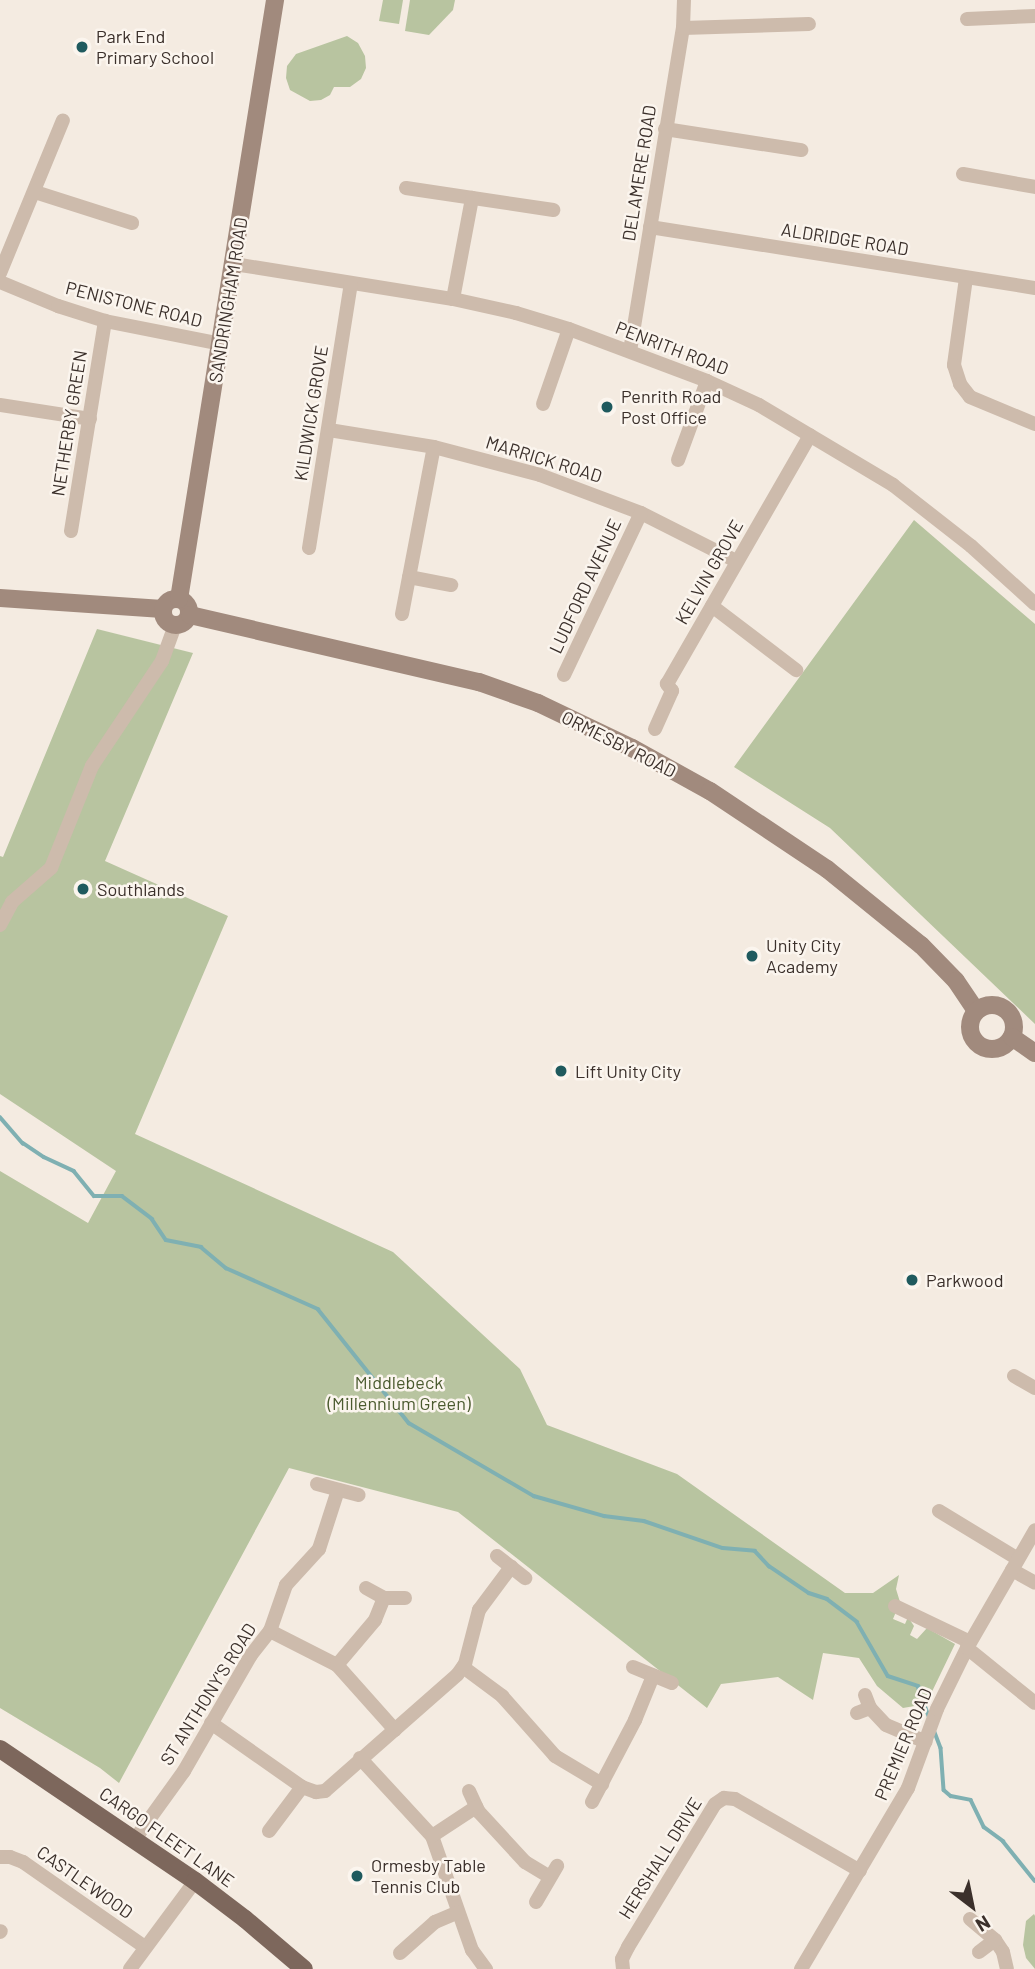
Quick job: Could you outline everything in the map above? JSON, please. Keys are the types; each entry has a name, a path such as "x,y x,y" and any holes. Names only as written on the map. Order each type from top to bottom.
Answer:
{"main road":[{"name":"CARGO FLEET LANE","path":"0,1749 195,1881 304,1969"}],"street":[{"name":"SANDRINGHAM ROAD","path":"179,599 275,0"},
{"name":"DELAMERE ROAD","path":"630,351 683,28 684,0"},
{"path":"967,19 1035,16"},
{"path":"683,28 809,24"},
{"path":"0,273 63,120"},
{"path":"665,129 802,150"},
{"path":"963,174 1035,187"},
{"path":"406,188 553,210"},
{"path":"34,192 132,223"},
{"path":"453,299 472,198"},
{"name":"ALDRIDGE ROAD","path":"650,227 1035,288"},
{"name":"PENRITH ROAD","path":"234,264 453,299 569,329 707,381 810,435 893,485 971,546 1035,604"},
{"path":"966,278 954,365 960,384 970,397 1035,424"},
{"name":"PENISTONE ROAD","path":"0,282 58,306 105,321 221,344"},
{"name":"KILDWICK GROVE","path":"309,548 351,283"},
{"name":"NETHERBY GREEN","path":"71,531 105,321"},
{"path":"543,404 569,329"},
{"path":"678,460 707,381"},
{"path":"0,405 90,419"},
{"name":"MARRICK ROAD","path":"329,430 434,447 540,475 640,513 736,561"},
{"name":"KELVIN GROVE","path":"655,729 672,691 667,684 810,435"},
{"path":"402,614 411,599 409,577 434,447"},
{"name":"LUDFORD AVENUE","path":"564,675 640,513"},
{"path":"409,577 451,585"},
{"path":"0,598 163,609"},
{"path":"179,599 188,605 190,615 184,623 175,626 165,620 163,609 170,601 179,599"},
{"path":"712,606 796,670"},
{"name":"ORMESBY ROAD","path":"190,615 479,682 538,703 632,748 722,799 827,869 921,945 956,981 976,1011"},
{"path":"0,925 12,902 51,868 92,766 162,661 175,626"},
{"path":"994,1005 1003,1008 1012,1020 1012,1037 993,1049 976,1044 970,1023 976,1011 994,1005"},
{"path":"1012,1037 1035,1053"},
{"path":"1014,1376 1035,1388"},
{"path":"317,1484 359,1495"},
{"name":"ST ANTHONY'S ROAD","path":"135,1839 184,1771 251,1654 270,1630 286,1585 310,1560 325,1536 338,1490"},
{"path":"939,1511 1015,1565 1035,1583"},
{"name":"PREMIER ROAD","path":"801,1969 908,1788 937,1709 968,1645 1035,1530"},
{"path":"497,1556 525,1578"},
{"path":"211,1723 302,1787 316,1792 325,1791 463,1667 479,1610 510,1567"},
{"path":"366,1588 384,1598 405,1598"},
{"path":"337,1665 375,1620 384,1598"},
{"path":"895,1606 968,1645 1035,1703"},
{"path":"270,1630 337,1665 395,1730"},
{"path":"463,1667 502,1696 555,1756 602,1784"},
{"path":"633,1667 671,1683"},
{"path":"592,1802 635,1720 653,1676"},
{"path":"864,1705 886,1725 927,1739"},
{"path":"360,1758 432,1836 472,1950 486,1969"},
{"path":"269,1831 302,1787"},
{"path":"469,1791 476,1807 525,1862 553,1872 536,1902"},
{"name":"HERSHALL DRIVE","path":"624,1969 622,1959 628,1947 715,1804 724,1798 736,1798 860,1871"},
{"path":"432,1836 476,1807"},
{"name":"CASTLEWOOD","path":"0,1857 10,1857 23,1862 145,1947"},
{"path":"130,1969 195,1881"},
{"path":"400,1953 435,1922 458,1912"},
{"path":"970,1919 995,1940 1007,1969"},
{"path":"979,1952 995,1940"}],"green space":[{"path":"383,0 403,0 399,24 379,21"},
{"path":"410,0 455,0 453,10 429,35 405,31"},
{"path":"347,36 358,43 365,56 366,68 361,79 350,87 334,87 330,95 321,100 310,101 290,90 286,78 287,66 296,54"},
{"path":"914,520 1035,624 1035,1024 830,828 734,767"},
{"name":"Middlebeck (Millennium Green)","path":"97,629 193,653 105,861 228,916 135,1134 393,1252 520,1369 547,1425 677,1474 845,1593 873,1593 899,1575 896,1589 900,1602 893,1619 905,1624 908,1617 914,1626 910,1635 917,1639 927,1628 955,1644 926,1704 903,1708 877,1686 859,1658 823,1653 813,1700 778,1677 721,1684 707,1708 458,1512 289,1468 119,1783 100,1768 0,1708 0,1171 88,1223 116,1171 0,1094 0,856 3,857"},
{"path":"1034,1914 1035,1969 1026,1958 1023,1945 1026,1921"}],"waterway":[{"path":"0,1117 23,1143 44,1157 74,1171 94,1196 122,1196 152,1219 166,1240 201,1247 226,1268 318,1309 409,1423 534,1496 604,1516 644,1521 723,1548 755,1551 769,1566 809,1593 827,1599 857,1622 888,1676 918,1686 929,1716"},
{"path":"934,1730 941,1748 944,1790 951,1796 971,1800 984,1827 1003,1841 1035,1881"}],"place":[{"name":"Park End Primary School","path":"82,47"},
{"name":"Penrith Road Post Office","path":"607,407"},
{"name":"Southlands","path":"83,889"},
{"name":"Unity City Academy","path":"752,956"},
{"name":"Lift Unity City","path":"561,1071"},
{"name":"Parkwood","path":"912,1280"},
{"name":"Ormesby Table Tennis Club","path":"357,1876"}]}
